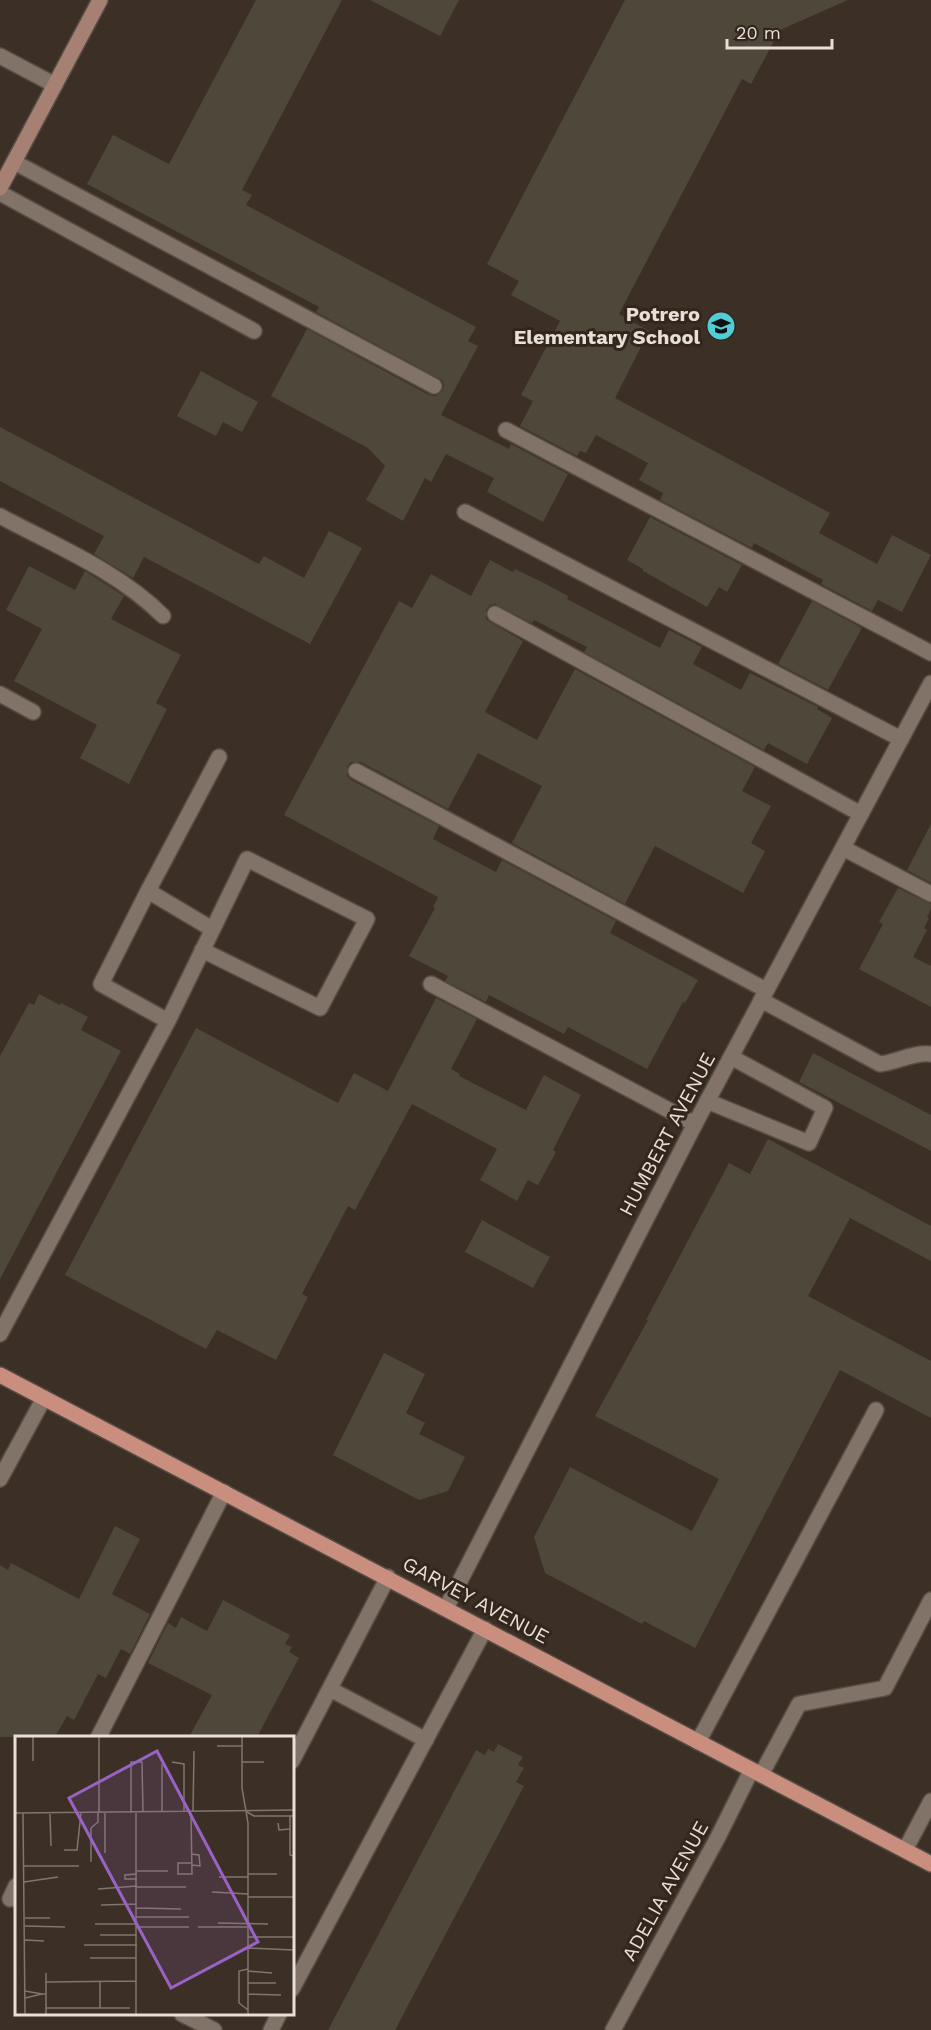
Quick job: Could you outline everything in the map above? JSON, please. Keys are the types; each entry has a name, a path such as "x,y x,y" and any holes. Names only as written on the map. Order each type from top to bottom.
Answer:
{"main road":[{"name":"GARVEY AVENUE","path":"0,1375 931,1864"}],"street":[{"path":"0,188 100,0"},
{"path":"0,56 55,85"},
{"path":"14,162 434,386"},
{"path":"0,194 254,331"},
{"path":"506,430 931,653"},
{"path":"465,512 901,739"},
{"path":"0,516 108,573 147,600 163,616"},
{"path":"495,614 861,814"},
{"name":"HUMBERT AVENUE","path":"446,1608 707,1101 931,683"},
{"path":"0,694 33,712"},
{"path":"168,1021 101,984 219,757"},
{"path":"356,771 764,995 880,1064 917,1053 931,1054"},
{"path":"843,848 931,894"},
{"path":"0,1334 168,1021 212,929 247,859 367,919 320,1008 202,950"},
{"path":"148,891 212,929"},
{"path":"432,984 695,1124"},
{"path":"707,1101 809,1143 825,1108 731,1057"},
{"path":"0,1479 44,1398"},
{"path":"698,1742 876,1410"},
{"path":"99,1736 224,1492"},
{"path":"294,1757 387,1577"},
{"name":"ADELIA AVENUE","path":"613,2030 718,1837 799,1704 885,1688 931,1600"},
{"path":"294,1985 485,1629"},
{"path":"330,1689 426,1740"},
{"path":"905,1850 931,1801"},
{"path":"186,2015 214,2030"},
{"path":"271,2030 278,2015"}],"building":[{"path":"256,0 342,0 242,190 252,195 246,205 476,327 468,341 478,346 441,415 509,449 511,444 568,474 543,522 487,492 494,478 446,454 431,482 425,478 403,521 366,500 385,466 368,448 271,396 307,329 429,395 435,396 442,391 444,385 442,380 316,312 319,307 87,184 113,135 169,164"},
{"path":"370,0 459,0 440,36"},
{"path":"625,0 848,0 780,30 751,84 742,79 619,314 649,331 615,398 830,513 819,533 877,564 892,535 931,555 902,612 878,600 872,611 821,584 823,580 754,543 752,548 660,500 663,493 639,480 648,463 596,435 586,453 580,451 577,456 520,426 533,401 521,395 560,321 511,295 519,281 487,264"},
{"path":"201,371 258,402 242,432 223,422 216,436 177,416"},
{"path":"0,427 259,564 264,556 304,578 329,531 362,548 310,644 144,557 133,578 94,554 104,536 0,481"},
{"path":"650,517 742,565 727,592 719,587 707,607 627,560"},
{"path":"490,560 513,572 515,569 542,582 568,596 567,599 660,648 669,630 702,647 693,664 741,690 750,673 818,707 817,709 832,718 807,764 768,743 764,750 584,652 587,647 534,620 532,623 495,604 490,605 486,610 486,619 523,641 485,712 537,740 575,669 755,767 742,791 771,806 751,843 765,851 743,893 655,846 625,904 512,843 542,786 478,753 448,809 361,762 351,762 347,767 347,776 351,780 439,826 433,839 496,872 502,860 616,921 610,933 698,980 685,1003 683,1002 647,1069 568,1027 564,1034 489,995 486,1002 445,981 448,976 409,956 435,908 433,907 438,897 284,815 399,601 412,608 431,574 471,596"},
{"path":"29,566 75,590 85,571 124,596 111,619 181,655 156,703 167,709 129,784 80,758 97,725 14,681 42,629 6,610"},
{"path":"812,601 862,628 828,690 778,664"},
{"path":"931,824 931,883 907,870"},
{"path":"898,888 931,904 927,917 929,918 924,928 927,930 913,957 931,966 931,1007 859,969 883,924 879,922"},
{"path":"39,994 88,1017 81,1030 121,1051 0,1279 0,1056 29,1003 34,1005"},
{"path":"436,998 477,1019 451,1069 460,1074 459,1076 526,1110 544,1075 581,1095 553,1150 556,1152 538,1185 528,1180 517,1201 480,1180 497,1149 412,1104 355,1210 348,1206 302,1294 308,1297 276,1360 217,1330 206,1349 65,1275 196,1028 338,1103 354,1073 388,1091"},
{"path":"813,1053 931,1115 931,1151 799,1082"},
{"path":"768,1139 931,1226 931,1261 850,1218 808,1296 931,1361 931,1418 840,1370 695,1648 644,1621 642,1624 545,1573 534,1537 570,1467 692,1531 719,1479 595,1416 648,1320 646,1320 729,1163 750,1174"},
{"path":"482,1220 550,1257 533,1288 465,1252"},
{"path":"384,1353 425,1374 406,1413 425,1423 419,1434 465,1457 448,1491 419,1500 333,1455"},
{"path":"115,1526 140,1539 112,1594 150,1614 130,1654 121,1649 106,1678 98,1674 74,1720 67,1716 56,1736 0,1737 0,1565 8,1570 11,1563 79,1599"},
{"path":"223,1600 290,1635 285,1644 292,1647 289,1652 299,1658 258,1736 190,1736 212,1695 148,1663 168,1623 176,1628 181,1617 207,1631"},
{"path":"498,1744 523,1757 518,1765 524,1768 516,1782 524,1786 395,2030 328,2030 476,1750 485,1755 488,1749 494,1752"}],"place":[{"name":"Potrero Elementary School","path":"721,326"}]}
